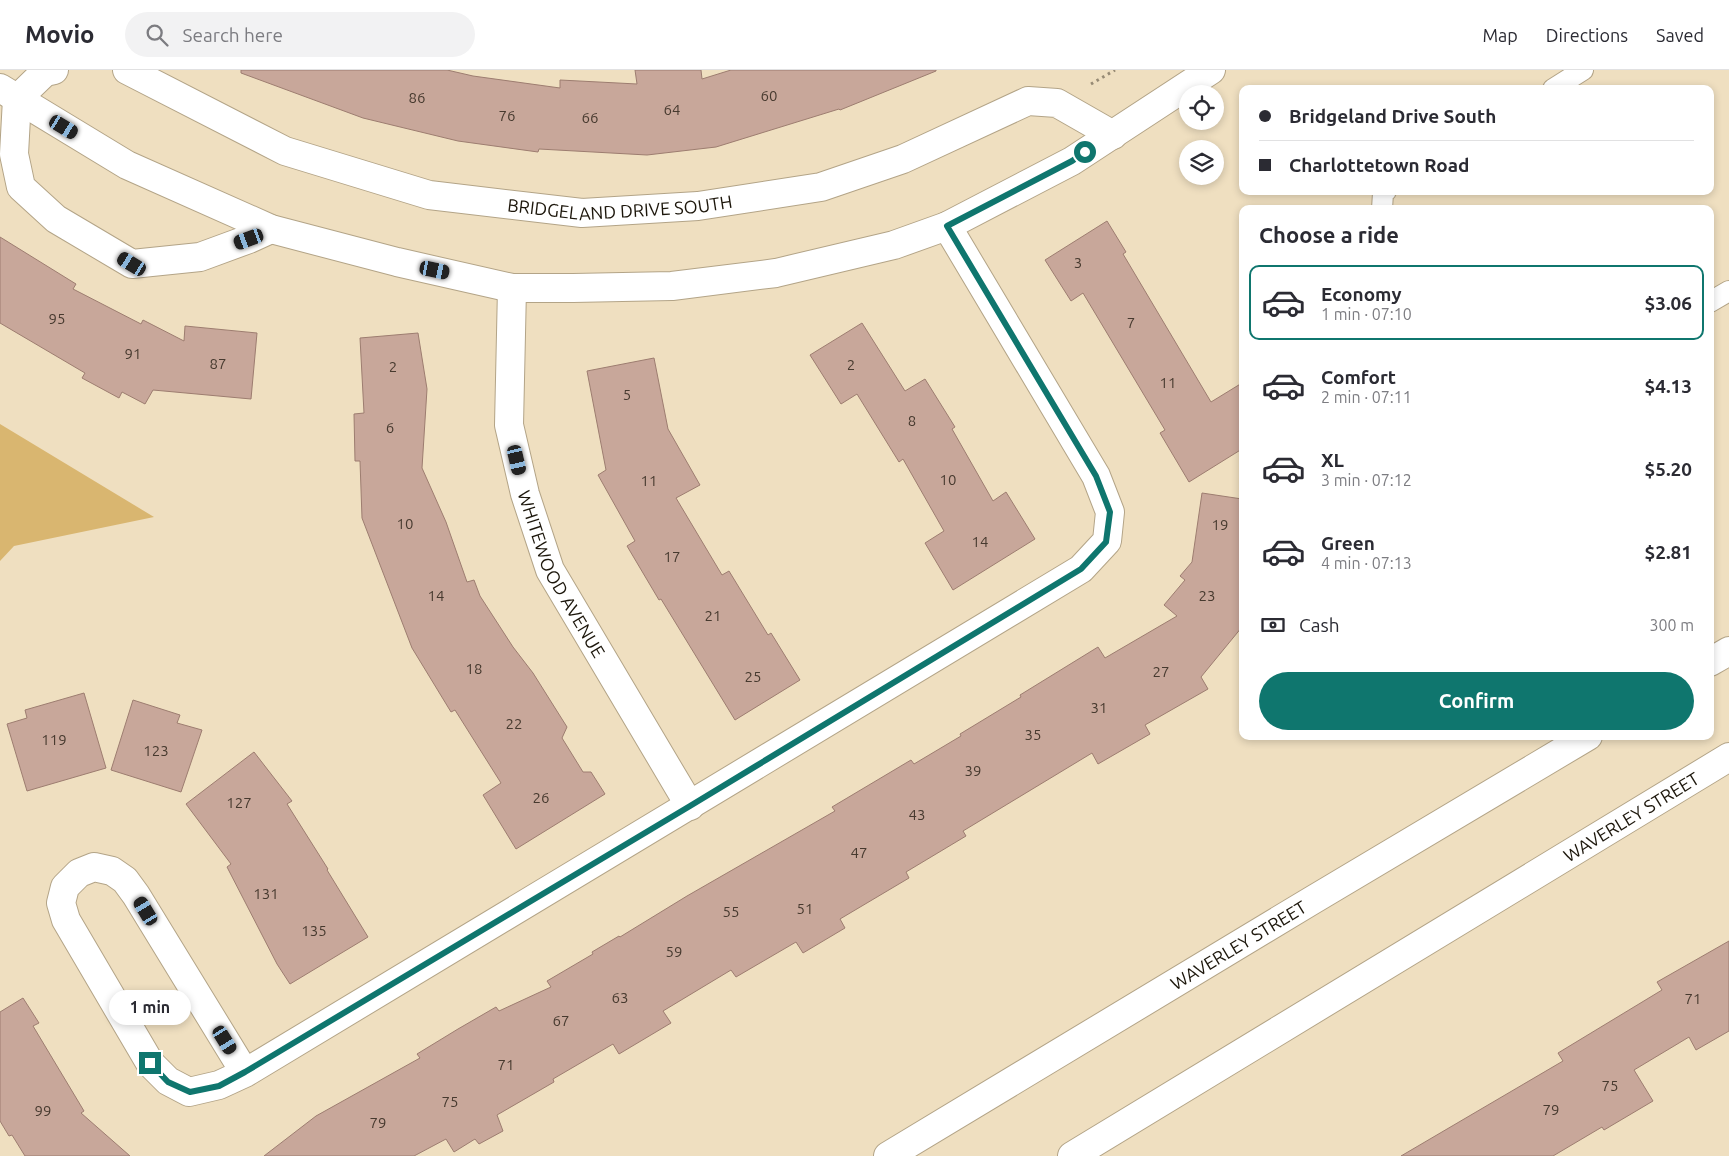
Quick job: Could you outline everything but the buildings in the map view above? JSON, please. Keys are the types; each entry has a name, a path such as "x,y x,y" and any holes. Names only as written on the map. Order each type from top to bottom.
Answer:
{"street":[{"path":"9,93 44,72 54,70"},
{"name":"BRIDGELAND DRIVE SOUTH","path":"126,70 285,152 429,195 582,213 698,206 821,188 903,159 1028,101 1058,103 1112,135"},
{"path":"9,93 127,165 271,229 397,262 512,288 672,286 776,273 894,246 947,226 1072,161 1198,74"},
{"path":"9,93 14,154 21,187 56,219 132,264 200,257 271,229"},
{"path":"245,1072 125,880 112,871 94,867 79,873 65,887 60,903 66,920 150,1063 168,1082 190,1092 219,1086 245,1072 690,806 1081,569 1106,542 1110,512 1096,476 947,226"},
{"name":"WHITEWOOD AVENUE","path":"512,288 509,425 524,494 550,570 690,806"},
{"path":"1714,660 1729,651"},
{"name":"WAVERLEY STREET","path":"888,1156 1581,740"},
{"name":"WAVERLEY STREET","path":"1072,1156 1729,757"}],"lane":[{"path":"1559,85 1583,70"},
{"path":"1714,300 1729,291"}],"shaded area":[{"path":"0,424 154,517 14,546 0,561"}],"route":[{"path":"150,1063 168,1082 190,1092 219,1086 690,806 1081,569 1106,542 1110,512 1096,476 947,226 1072,161 1085,152"}]}
